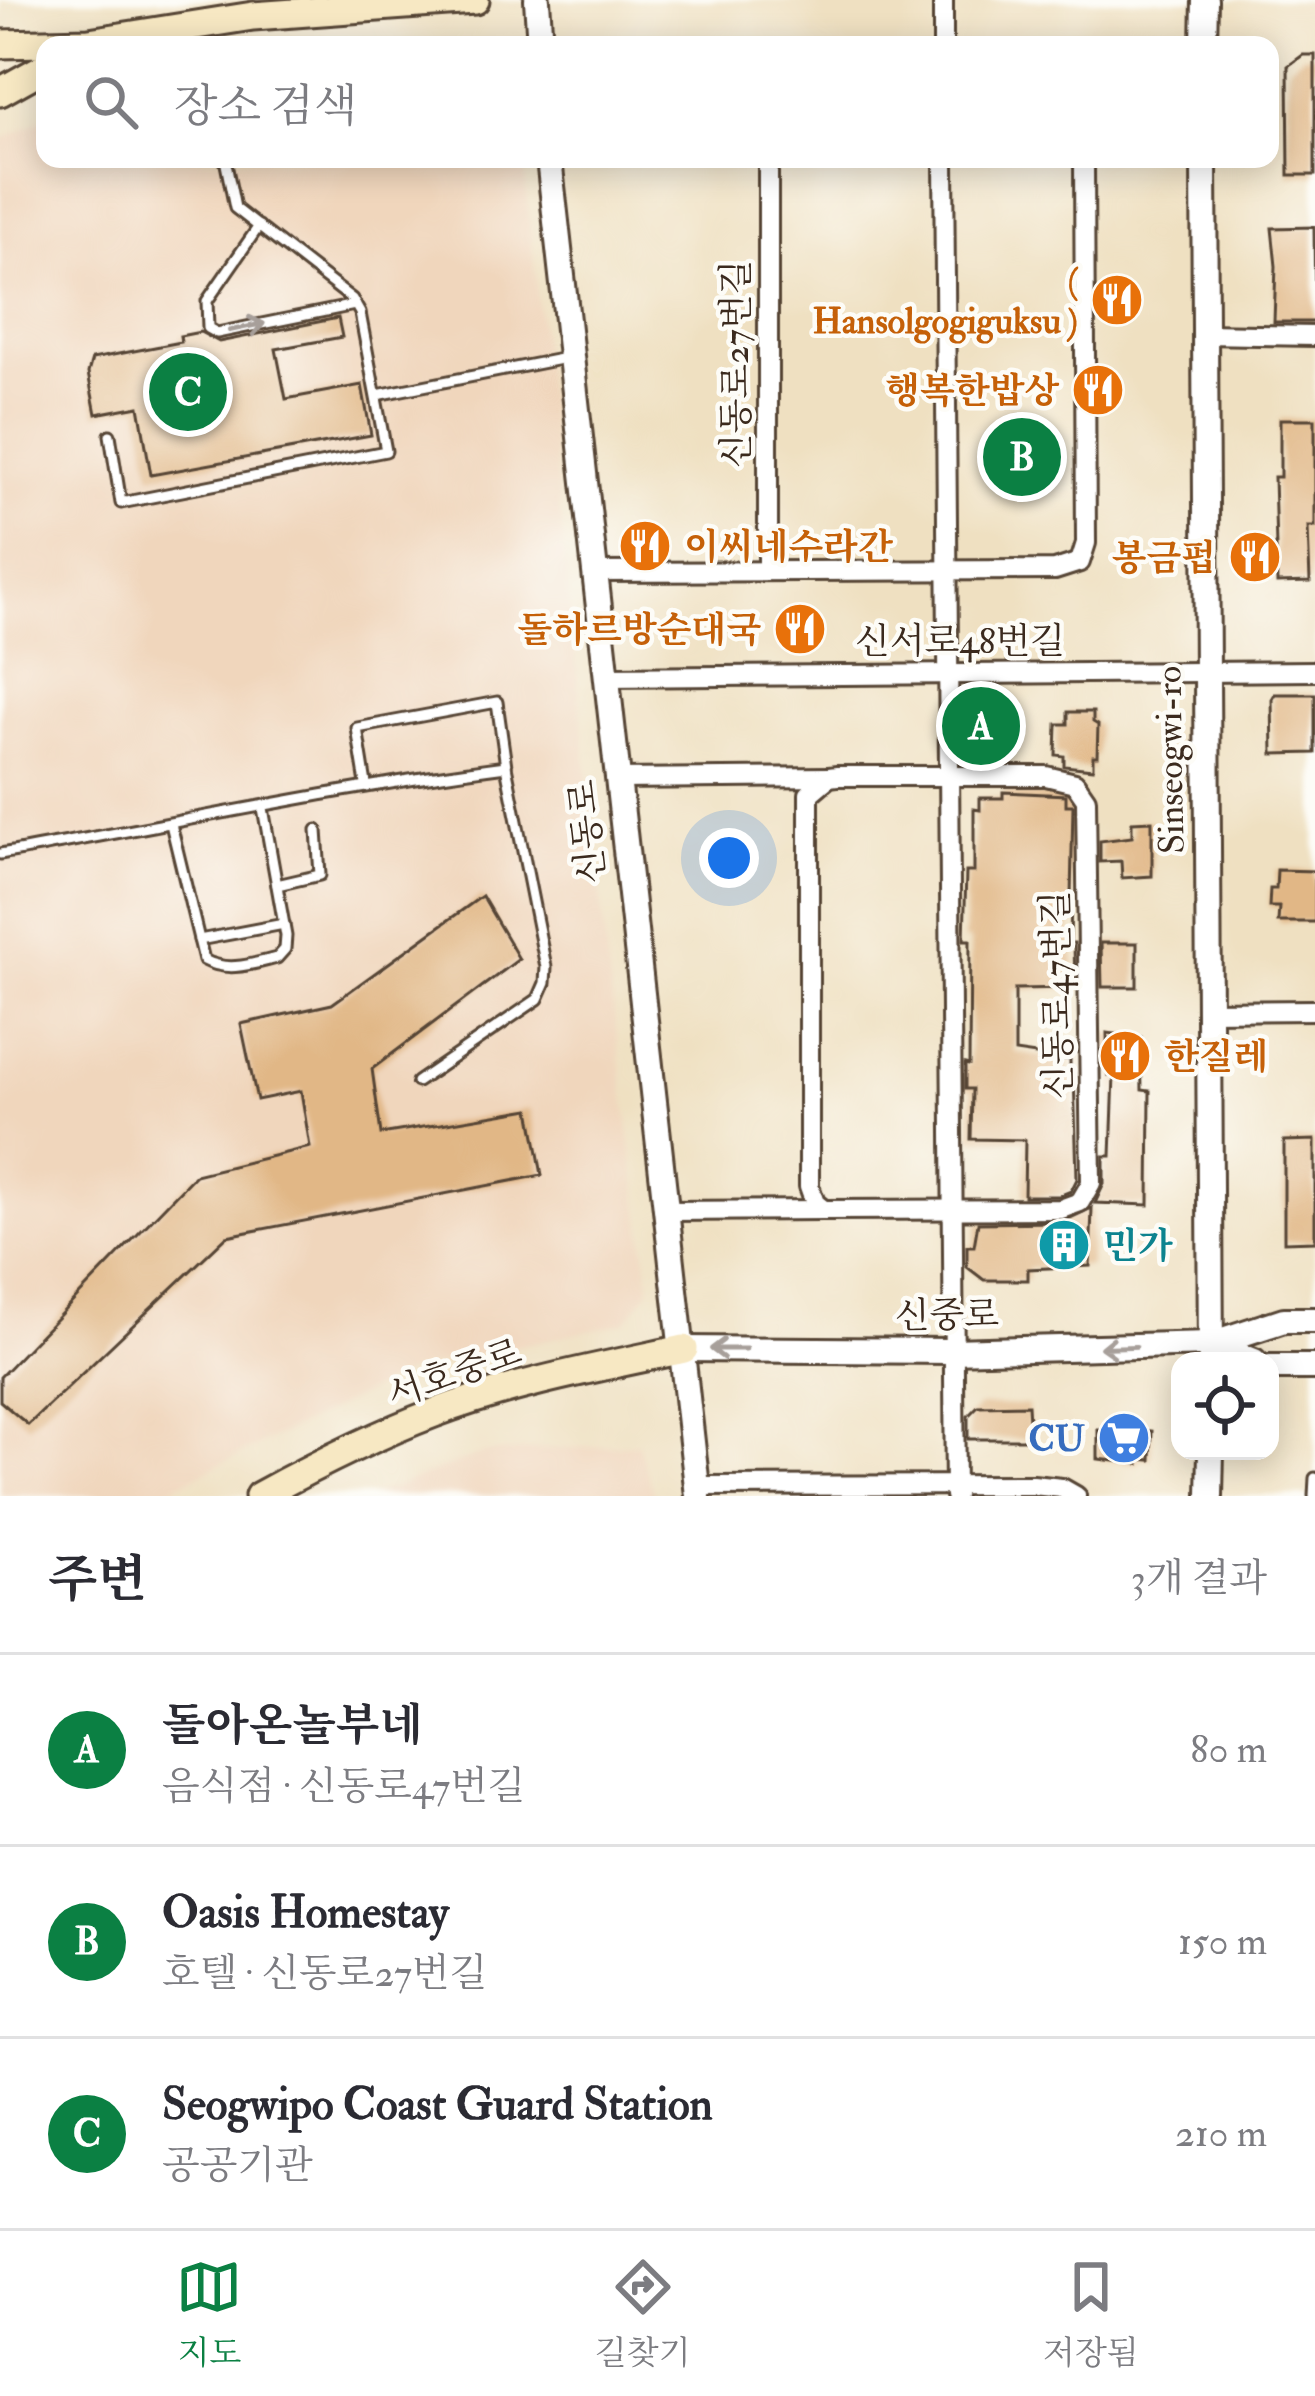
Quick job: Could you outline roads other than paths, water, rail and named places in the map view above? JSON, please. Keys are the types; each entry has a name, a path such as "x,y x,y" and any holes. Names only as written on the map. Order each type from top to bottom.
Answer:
{"main road":[{"path":"200,34 475,0"},
{"path":"0,44 36,44"},
{"path":"0,92 36,72"},
{"name":"서호중로","path":"259,1496 334,1454 436,1412 548,1378 684,1349"}],"street":[{"path":"537,0 539,36"},
{"path":"943,0 943,36"},
{"path":"1204,0 1204,36"},
{"name":"신동로","path":"551,168 698,1491"},
{"name":"신동로27번길","path":"768,168 768,570"},
{"path":"944,168 955,1490"},
{"path":"594,572 1055,570 1083,559 1084,168"},
{"name":"Sinseogwi-ro","path":"1204,168 1211,1352"},
{"path":"1203,334 1315,336"},
{"name":"신서로48번길","path":"605,676 1315,670"},
{"name":"신동로47번길","path":"617,779 1046,776 1075,783 1086,799 1091,1184 1080,1202 1060,1209 667,1211"},
{"path":"824,1210 815,1203 809,1186 808,794 829,777"},
{"path":"1208,1011 1315,1010"},
{"name":"신중로","path":"1213,1352 1284,1320 1315,1320"},
{"name":"신중로","path":"684,1349 1171,1353"},
{"path":"1279,1367 1315,1367"},
{"path":"1210,1460 1210,1496"},
{"path":"698,1491 1051,1485 1076,1496"}],"lane":[{"path":"110,435 122,503 386,451 355,304 235,208 227,168"},
{"path":"260,226 207,302 208,328 217,333 355,304"},
{"path":"377,394 571,357"},
{"path":"366,784 356,728 496,702 546,967 545,983 538,998 417,1082"},
{"path":"0,854 263,808 366,784 506,766"},
{"path":"171,824 204,960 217,968 232,968 278,958 285,949 263,808"},
{"path":"277,885 320,875 317,830"},
{"path":"199,940 284,924"},
{"path":"1314,1496 1315,1478"}],"place":[{"name":"( Hansolgogiguksu )","path":"1117,300"},
{"name":"행복한밥상","path":"1098,390"},
{"name":"Seogwipo Coast Guard Station","path":"188,392"},
{"name":"Oasis Homestay","path":"1022,457"},
{"name":"이씨네수라간","path":"645,546"},
{"name":"봉금펍","path":"1255,557"},
{"name":"돌하르방순대국","path":"800,629"},
{"name":"돌아온놀부네","path":"981,726"},
{"name":"한질레","path":"1125,1056"},
{"name":"민가","path":"1064,1245"},
{"name":"CU","path":"1124,1438"}]}
